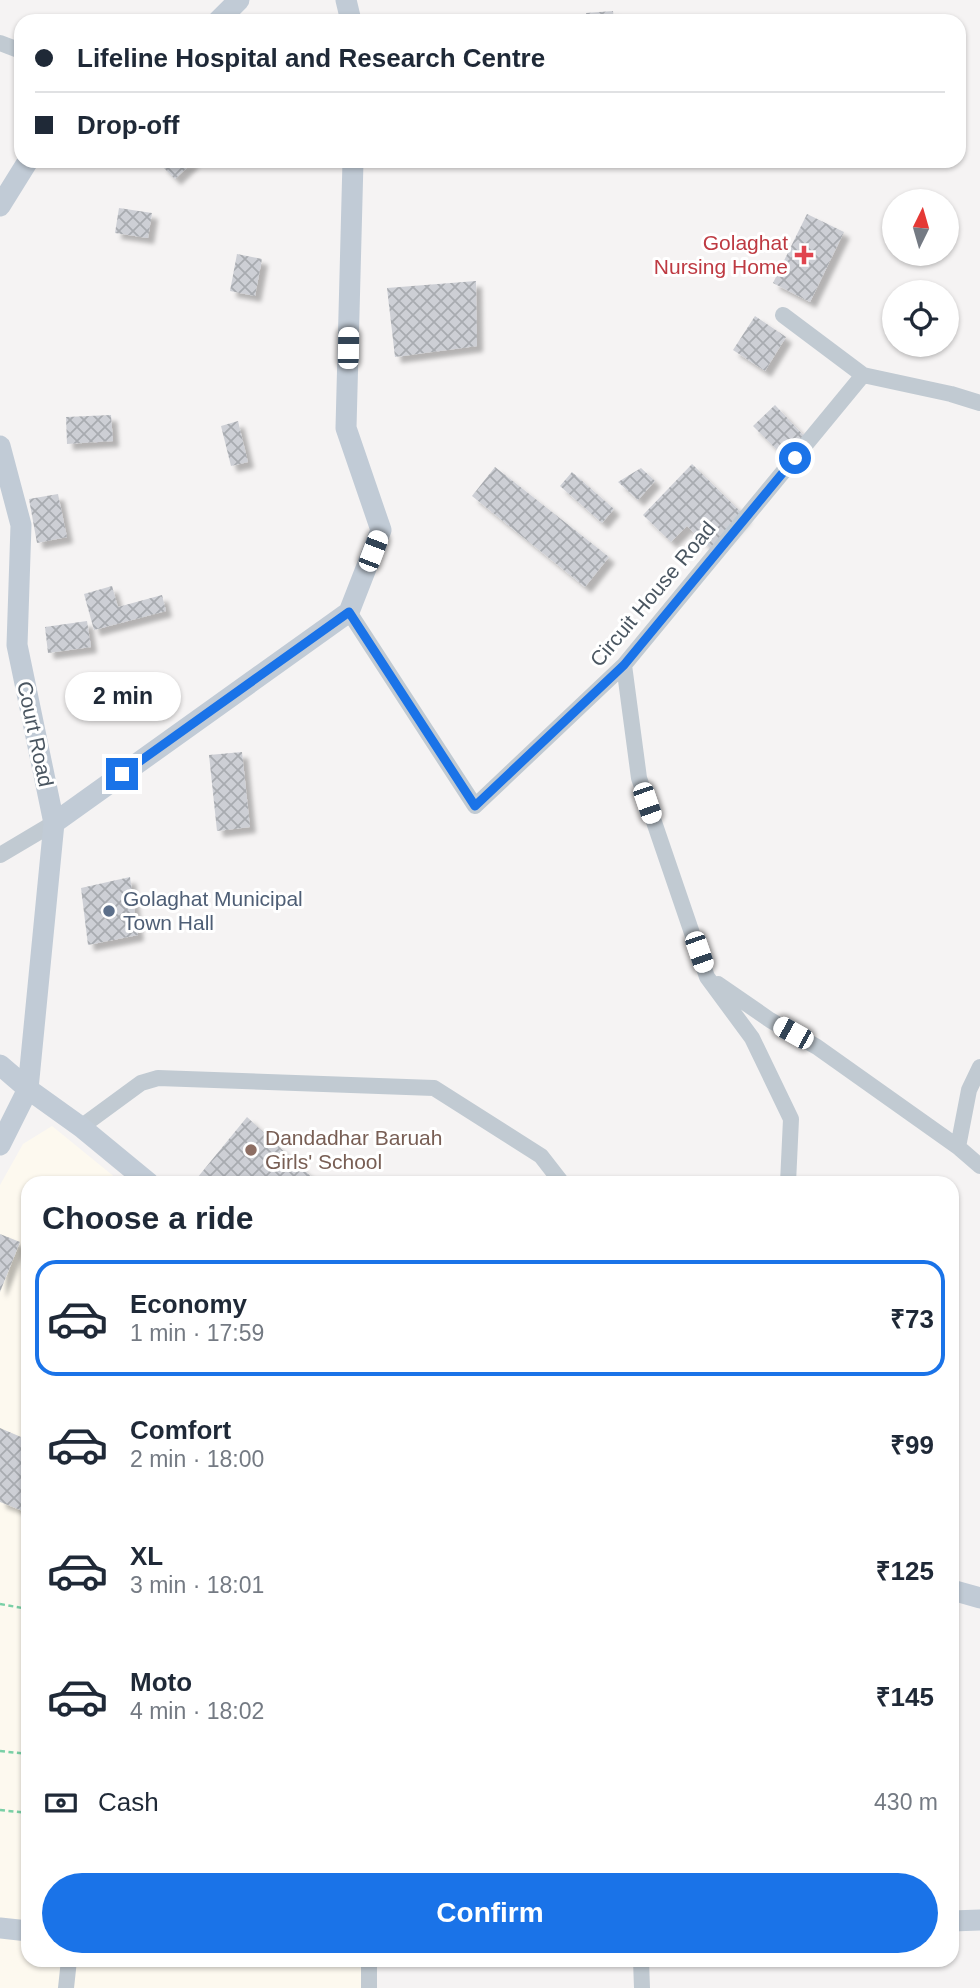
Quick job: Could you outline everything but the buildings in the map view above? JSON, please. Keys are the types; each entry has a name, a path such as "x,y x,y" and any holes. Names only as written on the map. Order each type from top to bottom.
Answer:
{"street":[{"path":"225,14 239,0"},
{"path":"0,206 24,168"},
{"path":"0,855 54,823 349,612 381,530 346,428 353,168"},
{"path":"783,315 863,375 980,403"},
{"name":"Circuit House Road","path":"349,612 475,806 624,665 863,375"},
{"name":"Court Road","path":"0,446 21,525 8,645 54,823 28,1088"},
{"path":"624,665 639,778 707,977 752,1038 791,1119 788,1176"},
{"path":"707,977 770,1020 817,1047 958,1147 980,1166"},
{"path":"0,1065 81,1127 135,1176"},
{"path":"958,1147 969,1090 980,1067"},
{"path":"81,1127 141,1083 158,1078 434,1088 541,1156 557,1176"},
{"path":"0,1145 28,1088"},
{"path":"959,1592 980,1598"},
{"path":"959,1921 980,1920"},
{"path":"0,1928 21,1930"},
{"path":"66,1988 68,1967"},
{"path":"369,1967 369,1988"},
{"path":"641,1967 642,1988"}],"path":[{"path":"0,1605 21,1608"},
{"path":"0,1751 21,1753"},
{"path":"0,1810 21,1812"}],"shaded area":[{"path":"52,1126 113,1176 21,1176 21,1967 365,1967 365,1988 0,1988 0,1185 23,1144"}],"place":[{"name":"Golaghat Nursing Home","path":"804,255"},
{"name":"Golaghat Municipal Town Hall","path":"109,911"},
{"name":"Dandadhar Baruah Girls' School","path":"251,1150"}],"route":[{"path":"122,774 349,612 475,806 624,665 795,458"}]}
